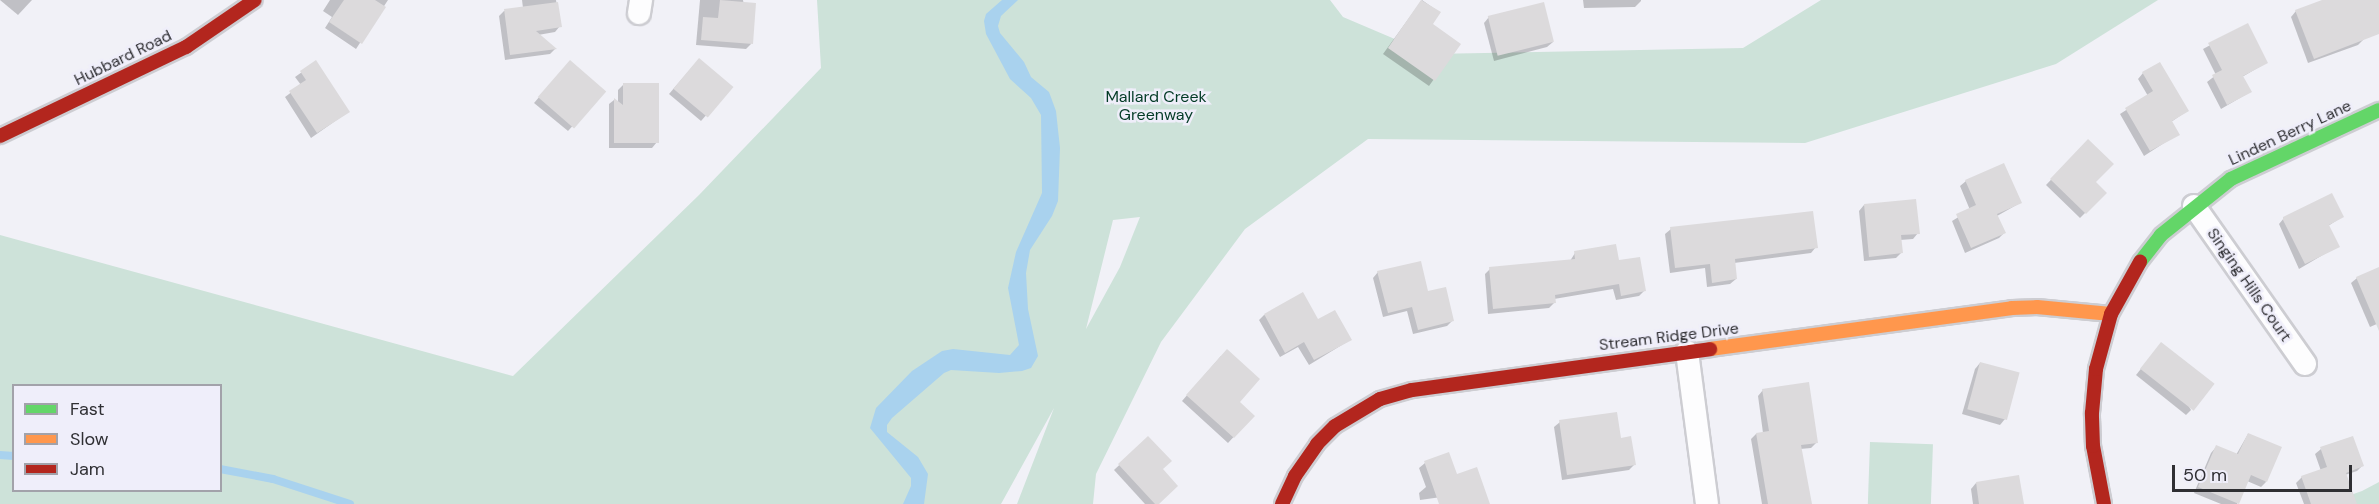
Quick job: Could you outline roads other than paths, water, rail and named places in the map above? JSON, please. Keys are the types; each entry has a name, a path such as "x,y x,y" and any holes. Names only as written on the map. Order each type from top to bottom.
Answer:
{"street":[{"name":"Hubbard Road","path":"0,136 186,47 255,0"},
{"name":"Linden Berry Lane","path":"2104,504 2093,446 2092,413 2096,369 2111,314 2144,257 2162,235 2194,206 2254,166 2379,110"},
{"name":"Singing Hills Court","path":"2194,206 2305,364"},
{"name":"Stream Ridge Drive","path":"1282,504 1295,476 1317,444 1350,414 1380,399 1412,390 2012,308 2060,308 2111,314"},
{"path":"1687,352 1707,504"}],"water":[{"path":"1002,0 1018,0 1001,16 998,26 1000,33 1024,62 1031,77 1049,92 1056,111 1060,148 1058,201 1052,216 1030,250 1026,273 1028,309 1038,356 1031,368 1022,371 999,373 951,370 944,373 892,418 887,425 887,432 918,457 928,474 924,504 903,504 911,486 911,478 870,428 876,408 912,371 942,351 953,349 1010,355 1019,345 1008,288 1016,252 1042,193 1041,115 1031,98 1010,79 986,34 984,21 986,14"}],"waterway":[{"path":"0,455 12,456"},
{"path":"222,469 273,479 350,504"}],"park label":[{"name":"Mallard Creek Greenway","path":"1156,106"}]}
